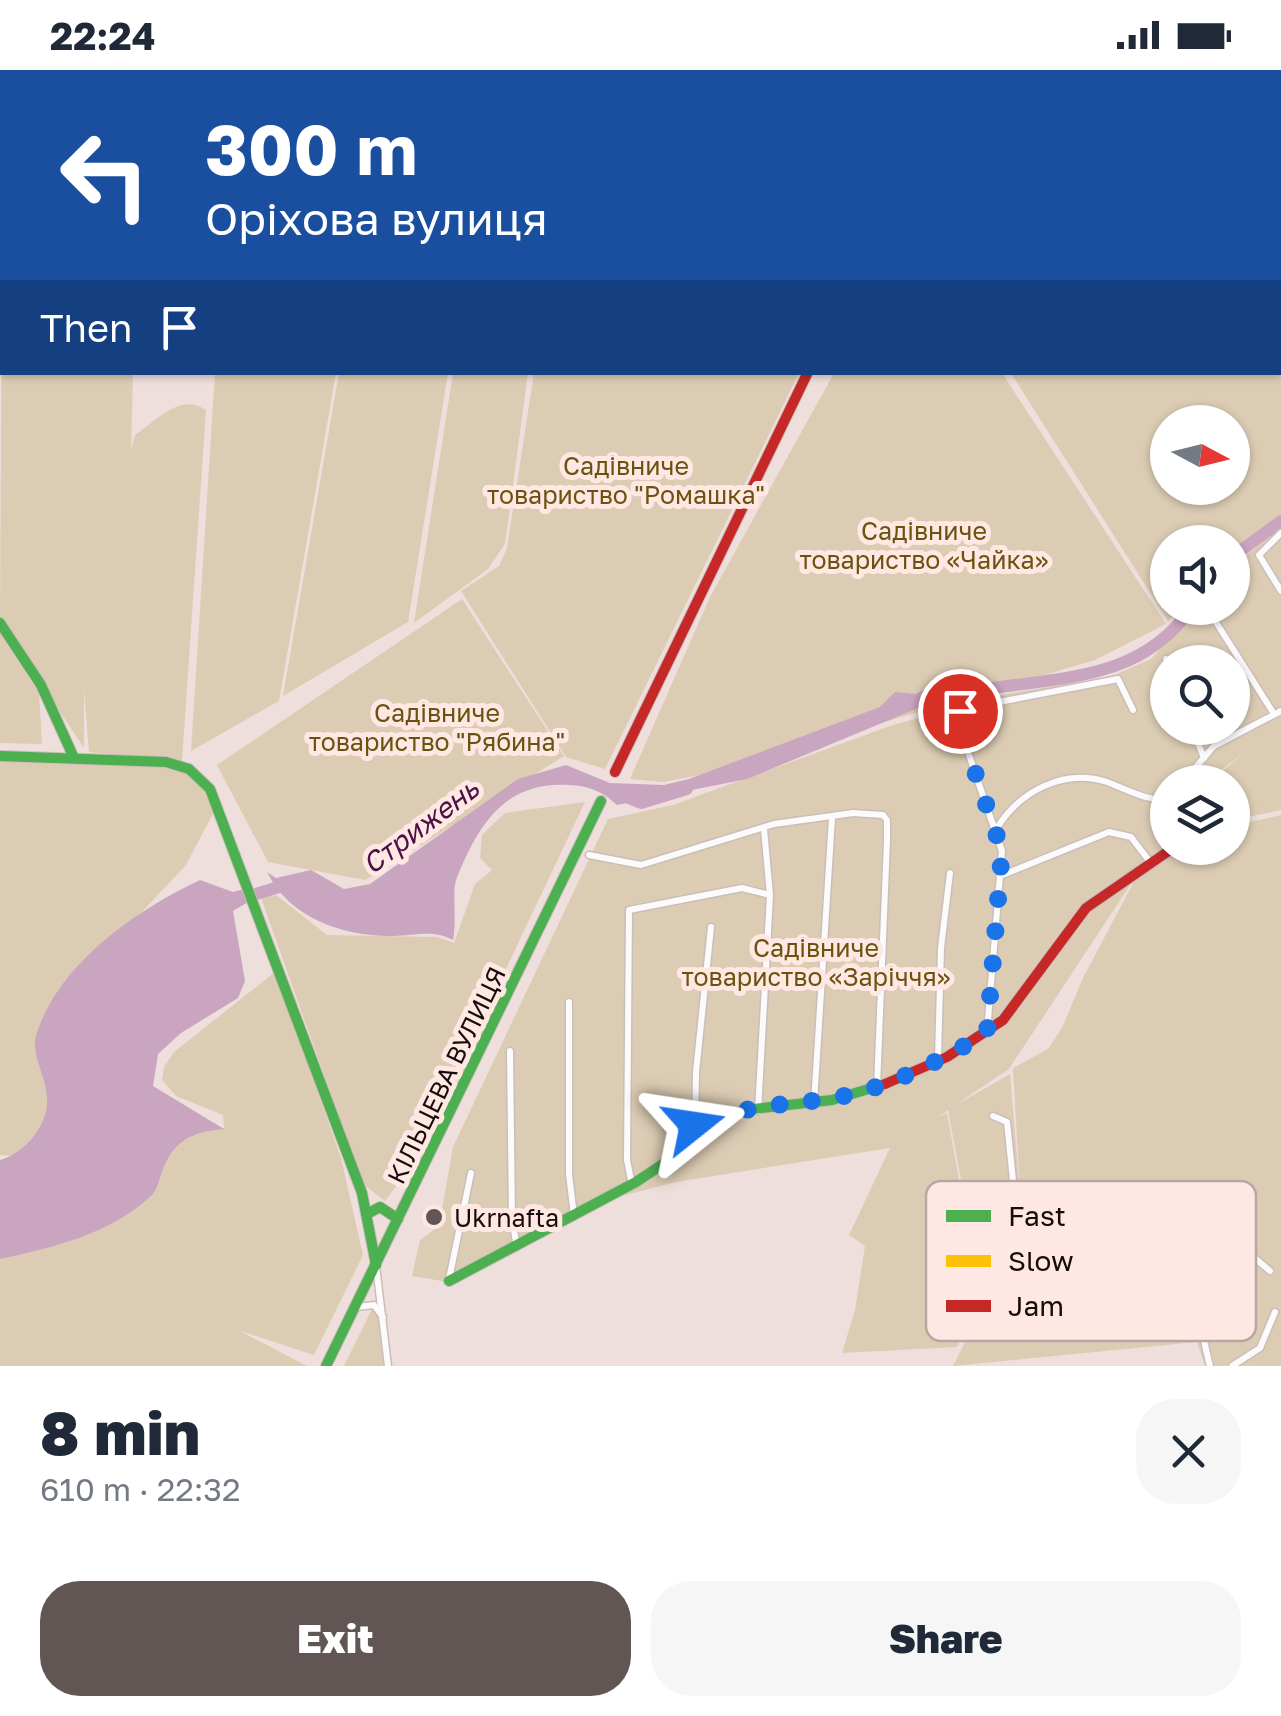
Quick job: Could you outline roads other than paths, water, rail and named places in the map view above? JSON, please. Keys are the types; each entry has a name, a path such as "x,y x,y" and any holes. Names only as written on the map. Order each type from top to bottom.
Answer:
{"street":[{"path":"615,772 807,375"},
{"path":"1281,533 1260,555 1281,591"},
{"path":"0,622 41,685 74,758"},
{"path":"1198,765 1228,737 1278,713 1218,625"},
{"path":"987,1033 1000,876 997,829 956,716 960,711 1118,679 1133,710"},
{"path":"1199,745 1204,758"},
{"path":"0,756 182,764 203,777 215,796 362,1194 380,1282 388,1366"},
{"path":"997,829 1006,813 1042,785 1083,777 1150,798"},
{"name":"КІЛЬЦЕВА ВУЛИЦЯ","path":"326,1366 601,801"},
{"path":"589,855 641,865 764,829 853,813 883,814 887,820 887,841 877,1087"},
{"path":"814,1104 832,818"},
{"path":"758,1111 770,894 764,829"},
{"path":"449,1281 632,1185 684,1151 695,1132 720,1116 814,1104 877,1087 987,1033 1015,1008 1040,965 1089,904 1150,862 1131,837 1109,832 1000,876"},
{"path":"938,1058 941,948 950,873"},
{"path":"632,1185 626,1160 629,910 742,888 770,894"},
{"path":"695,1132 696,1072 711,927"},
{"path":"568,1002 569,1174 574,1218"},
{"path":"510,1051 512,1220 517,1248"},
{"path":"993,1116 1006,1122 1014,1181"},
{"path":"449,1281 470,1173"},
{"path":"362,1194 398,1219"},
{"path":"368,1214 380,1207"},
{"path":"1256,1260 1270,1272"},
{"path":"350,1316 361,1305 370,1304 384,1318"},
{"path":"1232,1366 1260,1348 1276,1312"},
{"path":"1203,1341 1210,1366"}],"waterway":[{"name":"Стрижень","path":"1250,544 1281,521"},
{"name":"Стрижень","path":"993,688 1103,670 1151,648 1177,625"},
{"name":"Стрижень","path":"621,795 641,803 687,789"},
{"name":"Стрижень","path":"230,902 292,883"}],"place":[{"name":"Ukrnafta","path":"434,1217"}],"park label":[{"name":"Садівниче товариство \"Ромашка\"","path":"626,480"},
{"name":"Садівниче товариство «Чайка»","path":"924,544"},
{"name":"Садівниче товариство \"Рябина\"","path":"437,726"},
{"name":"Садівниче товариство «Заріччя»","path":"816,962"}]}
